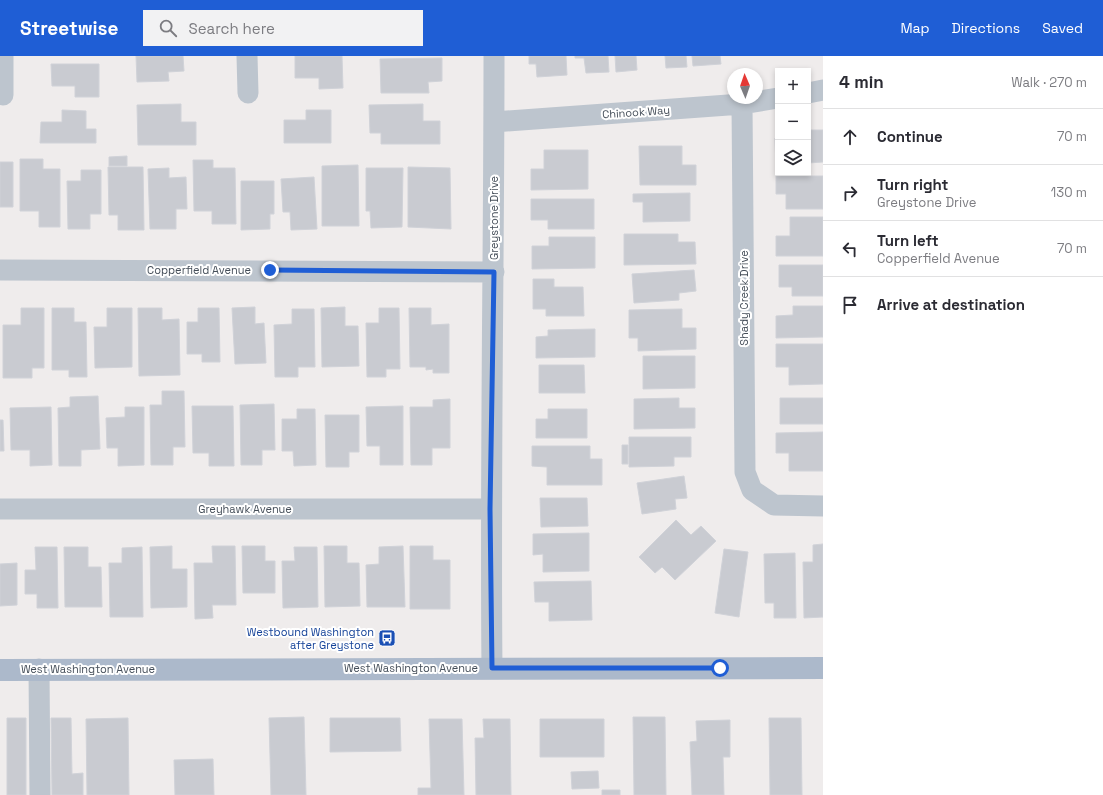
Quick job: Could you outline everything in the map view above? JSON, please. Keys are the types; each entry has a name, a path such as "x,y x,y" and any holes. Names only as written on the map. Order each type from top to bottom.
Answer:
{"main road":[{"name":"West Washington Avenue","path":"0,670 823,668"}],"street":[{"path":"3,56 3,95"},
{"path":"247,56 248,93"},
{"name":"Greystone Drive","path":"492,668 490,509 494,272 494,56"},
{"path":"811,92 823,90"},
{"name":"Chinook Way","path":"763,100 775,98"},
{"name":"Chinook Way","path":"494,122 742,104"},
{"name":"Shady Creek Drive","path":"742,104 745,472 752,490 774,505 823,506"},
{"name":"Copperfield Avenue","path":"0,270 494,272"},
{"name":"Greyhawk Avenue","path":"0,509 490,509"},
{"path":"39,669 40,795"}],"building":[{"path":"136,56 183,56 184,71 168,72 169,81 137,82"},
{"path":"295,56 342,56 343,88 319,89 319,78 295,78"},
{"path":"529,56 566,56 567,75 537,77 536,64 529,64"},
{"path":"575,56 608,56 609,72 586,73 584,58 575,58"},
{"path":"615,56 636,56 637,70 616,72"},
{"path":"665,56 686,56 687,67 666,68"},
{"path":"692,56 720,56 721,64 693,66"},
{"path":"442,58 442,81 428,82 429,93 381,93 380,59"},
{"path":"51,64 99,64 99,97 75,97 75,86 52,86"},
{"path":"181,104 181,122 196,122 196,145 138,145 137,105"},
{"path":"423,104 423,121 440,121 440,144 381,144 381,133 370,133 369,105"},
{"path":"62,110 86,111 86,129 96,129 96,143 40,143 41,122 62,122"},
{"path":"306,110 331,110 331,143 284,143 284,120 306,120"},
{"path":"811,130 823,130 823,162 811,163"},
{"path":"639,146 682,146 682,165 696,165 696,185 640,185"},
{"path":"544,150 588,150 588,189 531,190 531,169 544,169"},
{"path":"127,156 127,166 109,166 109,157"},
{"path":"20,159 43,159 43,169 60,169 60,227 39,227 39,211 20,211"},
{"path":"193,160 213,160 213,168 235,168 236,224 212,224 212,211 194,211"},
{"path":"0,162 13,162 13,207 0,207"},
{"path":"358,165 359,226 322,226 322,166"},
{"path":"108,167 143,167 144,230 118,230 118,215 109,215"},
{"path":"408,167 450,168 451,229 408,227"},
{"path":"169,168 169,178 186,177 187,209 176,209 176,229 150,229 148,169"},
{"path":"366,168 403,168 402,227 371,228 370,211 366,211"},
{"path":"81,170 101,170 101,214 90,214 90,229 68,229 67,181 81,181"},
{"path":"776,176 823,176 823,209 786,209 786,194 776,194"},
{"path":"314,177 317,229 291,230 290,212 283,212 281,179"},
{"path":"241,181 274,181 274,214 270,214 270,229 241,230"},
{"path":"690,193 690,221 643,222 643,202 633,202 633,194"},
{"path":"531,199 594,199 594,229 548,229 548,220 531,220"},
{"path":"790,217 823,217 823,256 776,256 776,236 790,236"},
{"path":"624,234 678,234 678,242 695,242 696,264 624,265"},
{"path":"549,237 595,237 595,268 532,269 532,246 549,246"},
{"path":"779,265 823,265 823,296 792,296 792,287 779,287"},
{"path":"694,270 696,291 679,293 679,300 634,303 632,274"},
{"path":"533,279 554,279 554,287 583,287 584,316 546,316 546,309 533,309"},
{"path":"793,306 823,306 823,337 776,338 776,316 793,315"},
{"path":"255,307 255,324 264,323 266,363 235,364 232,308"},
{"path":"345,307 345,326 358,326 359,366 322,367 321,308"},
{"path":"21,308 44,308 44,368 32,368 32,378 3,378 3,325 21,325"},
{"path":"52,308 74,308 74,322 86,322 87,377 69,377 69,370 52,370"},
{"path":"107,308 132,308 132,367 95,368 94,327 107,327"},
{"path":"138,308 162,308 162,320 179,319 180,375 139,376"},
{"path":"198,308 219,308 220,362 202,362 202,354 187,354 187,322 198,322"},
{"path":"379,308 399,308 400,369 386,369 386,377 367,377 366,323 379,323"},
{"path":"409,308 431,308 431,325 449,324 449,373 433,373 433,369 426,370 426,367 410,367"},
{"path":"292,309 314,309 315,367 298,367 298,377 275,377 274,325 292,324"},
{"path":"682,309 682,328 696,328 696,349 638,351 638,338 629,338 629,310"},
{"path":"595,329 595,357 536,358 536,337 548,336 548,330"},
{"path":"776,344 823,344 823,384 789,385 789,367 776,367"},
{"path":"643,356 695,356 695,388 643,389"},
{"path":"539,365 584,365 585,393 539,393"},
{"path":"162,391 184,391 185,447 173,447 173,465 151,465 150,405 162,405"},
{"path":"98,396 100,449 81,450 81,466 59,466 58,408 70,407 70,397"},
{"path":"679,398 679,408 695,408 695,428 634,429 634,399"},
{"path":"780,398 823,398 823,424 780,424"},
{"path":"450,399 450,448 432,448 432,465 411,465 410,407 433,407 433,400"},
{"path":"274,404 275,450 262,450 262,465 241,465 240,405"},
{"path":"192,406 233,406 234,466 209,466 209,453 193,453"},
{"path":"403,406 403,465 380,465 380,446 367,446 366,407"},
{"path":"51,407 52,465 30,466 30,450 11,450 10,408"},
{"path":"125,407 144,407 144,465 118,466 118,448 107,448 106,418 125,417"},
{"path":"297,409 315,409 316,465 294,466 293,451 282,451 282,419 297,419"},
{"path":"548,409 587,409 587,438 536,438 536,419 548,419"},
{"path":"325,415 359,415 359,452 349,452 349,467 326,467"},
{"path":"0,420 3,420 4,451 0,451"},
{"path":"823,432 823,471 789,471 789,453 776,453 776,433"},
{"path":"629,437 691,437 691,457 674,457 674,466 629,467"},
{"path":"622,445 628,445 628,464 622,464"},
{"path":"532,446 590,446 590,459 602,459 602,485 547,485 547,467 532,466"},
{"path":"684,476 687,498 675,499 676,509 642,514 637,483"},
{"path":"540,498 587,498 588,526 541,527"},
{"path":"676,520 691,535 701,526 716,541 675,580 662,567 655,573 639,557"},
{"path":"589,533 589,571 543,572 543,554 533,555 533,534"},
{"path":"823,544 823,617 804,618 803,562 813,562 813,545"},
{"path":"172,546 172,569 187,569 187,607 151,608 150,547"},
{"path":"212,546 235,546 236,605 212,605 213,618 195,619 194,563 213,563"},
{"path":"242,546 265,546 265,561 275,561 275,593 243,593"},
{"path":"324,546 347,546 347,563 359,563 360,606 325,607"},
{"path":"403,546 405,607 367,607 366,565 379,564 379,547"},
{"path":"410,546 433,546 433,560 450,560 450,609 410,609"},
{"path":"35,547 57,547 58,608 37,608 37,594 25,594 25,570 36,570"},
{"path":"64,547 88,547 88,567 101,567 102,607 65,607"},
{"path":"142,547 143,617 110,617 109,563 122,563 122,548"},
{"path":"294,547 317,547 318,607 283,608 282,561 295,561"},
{"path":"724,549 748,552 739,617 715,613"},
{"path":"795,553 796,618 774,618 774,603 765,603 764,554"},
{"path":"17,563 17,605 0,606 0,564"},
{"path":"591,581 592,620 549,621 549,602 535,602 534,582"},
{"path":"304,717 306,795 271,795 269,718"},
{"path":"633,717 665,717 666,795 634,795"},
{"path":"7,718 26,718 26,795 7,795"},
{"path":"51,718 71,718 72,774 83,773 83,795 52,795"},
{"path":"128,718 129,795 87,795 86,719"},
{"path":"330,718 400,718 401,751 330,752"},
{"path":"769,718 801,718 802,795 770,795"},
{"path":"429,719 462,719 464,795 418,795 418,788 431,788"},
{"path":"483,719 510,719 511,795 476,795 475,738 484,738"},
{"path":"540,719 604,719 604,757 540,757"},
{"path":"730,720 730,757 723,757 724,795 692,795 690,742 697,741 696,721"},
{"path":"213,759 214,795 175,795 174,760"},
{"path":"598,771 599,788 572,789 571,772"},
{"path":"602,790 620,790 620,795 602,795"}],"place":[{"name":"Westbound Washington after Greystone","path":"387,638"}],"route":[{"path":"270,270 494,272 490,509 492,668 720,668"}]}
